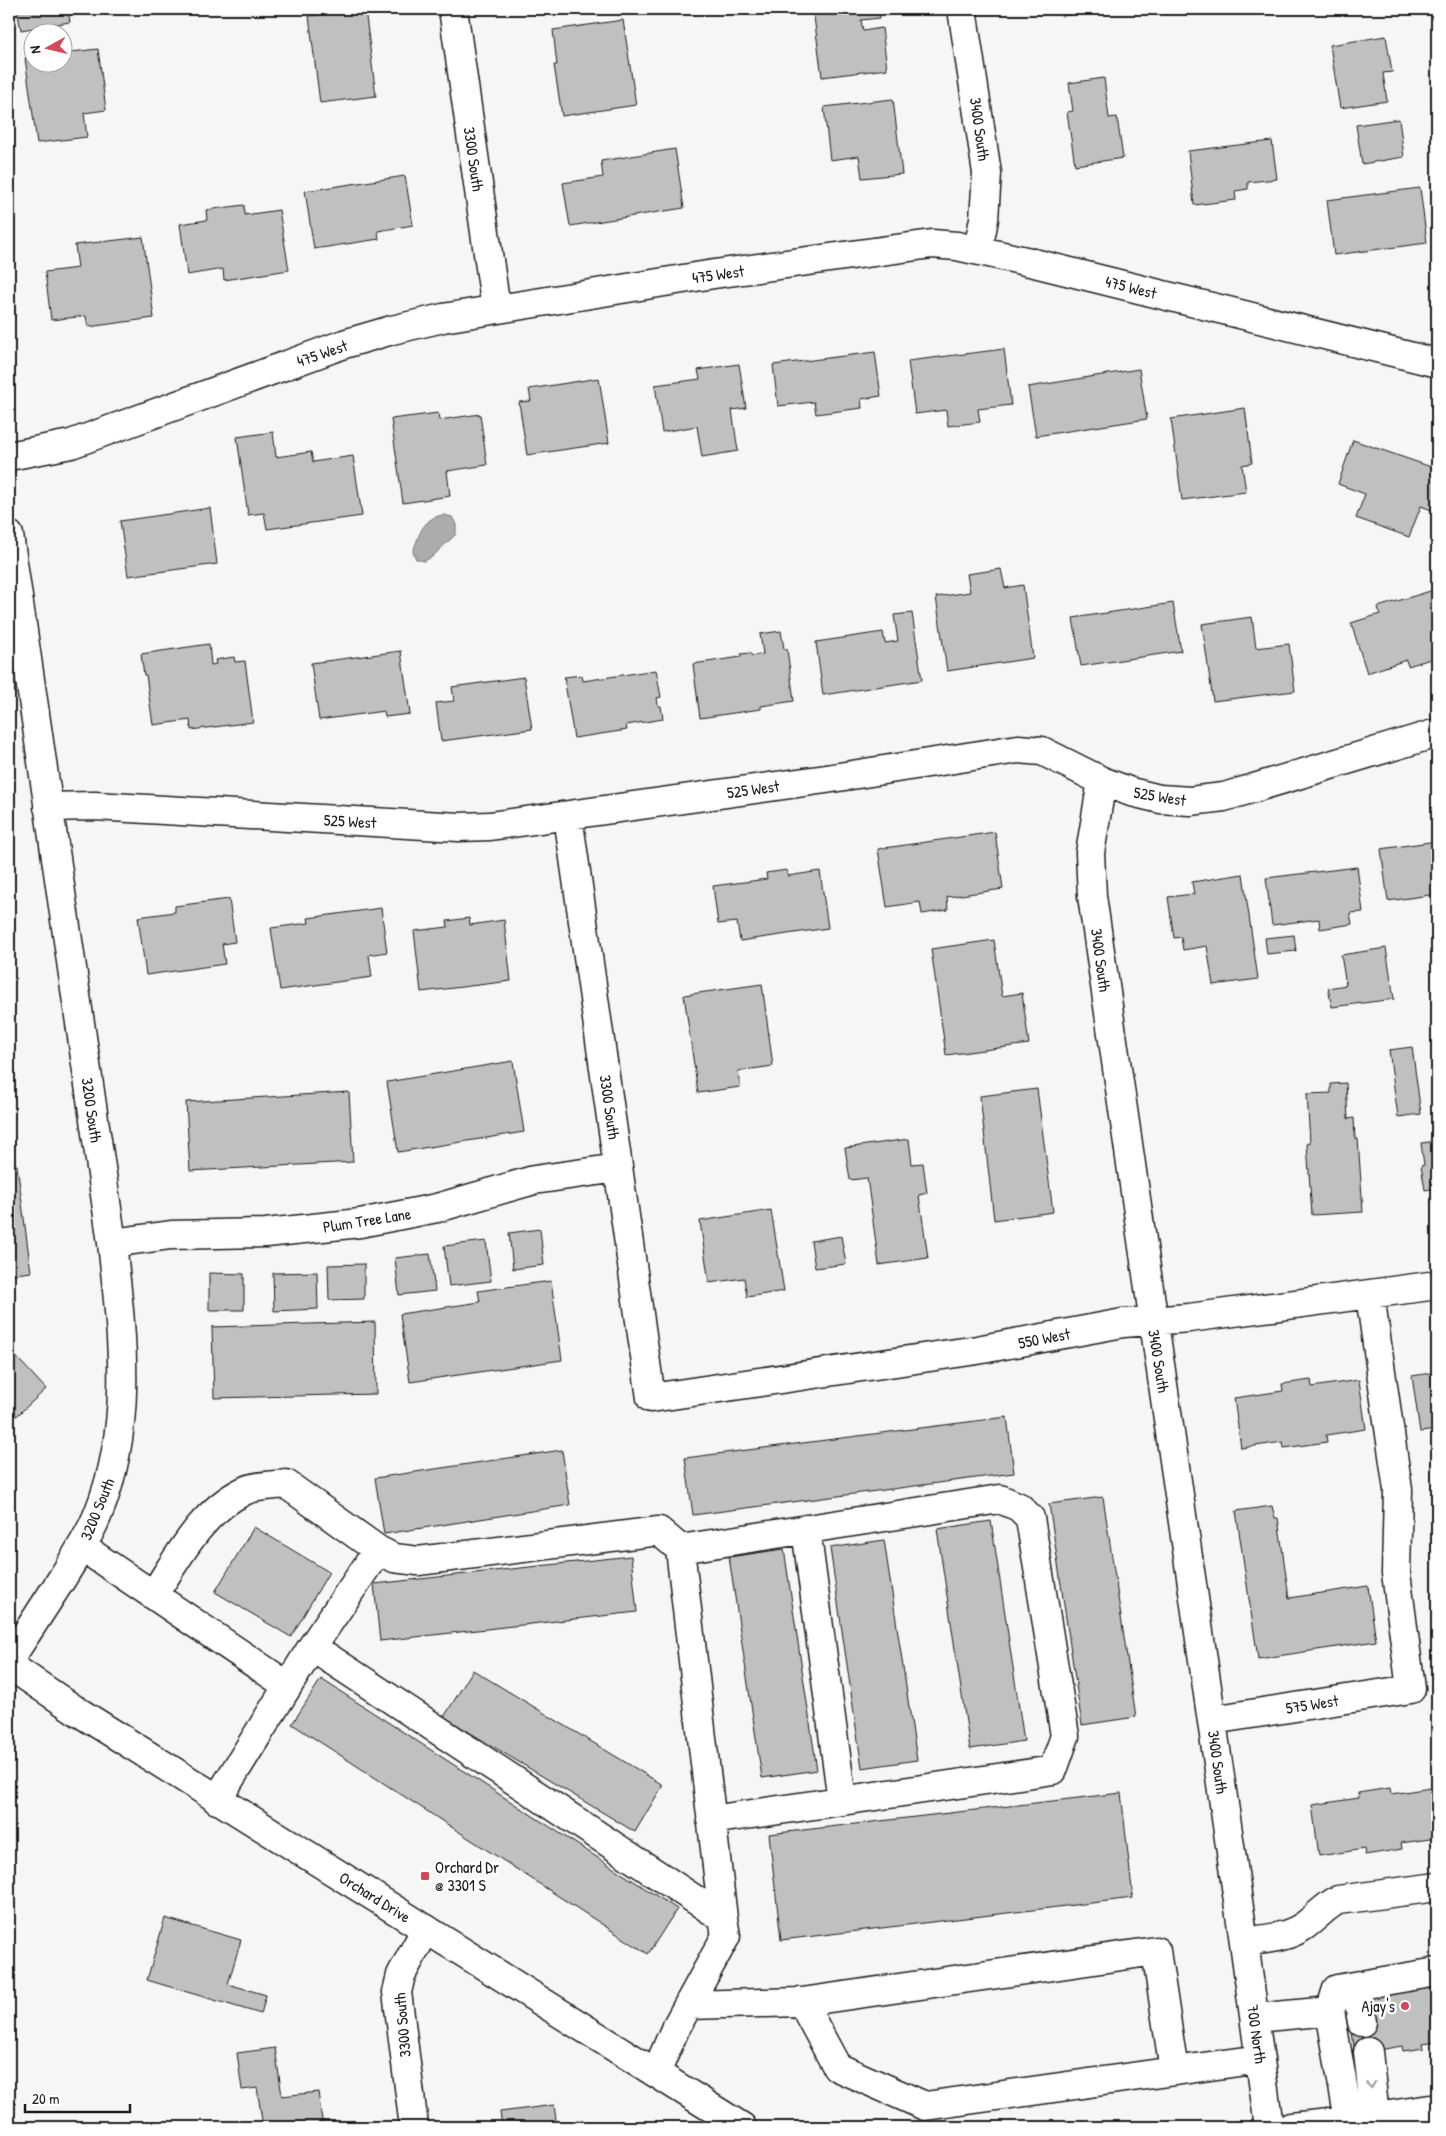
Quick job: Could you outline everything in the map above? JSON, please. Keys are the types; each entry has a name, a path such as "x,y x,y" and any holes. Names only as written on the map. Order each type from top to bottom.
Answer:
{"street":[{"name":"3300 South","path":"453,9 496,309"},
{"name":"3400 South","path":"962,9 986,173 984,218 978,250"},
{"name":"475 West","path":"9,456 71,444 344,344 401,328 496,309 704,276 932,244 945,244 978,250 1437,363"},
{"name":"3200 South","path":"9,535 16,636 48,807 112,1243 123,1339 122,1411 114,1465 98,1516 82,1547 9,1660"},
{"name":"525 West","path":"48,807 95,806 459,827 490,826 568,816 1018,748 1042,751 1102,781 1131,792 1160,799 1190,802 1216,798 1437,732"},
{"name":"3400 South","path":"1102,781 1090,853 1089,876 1244,1942"},
{"name":"3300 South","path":"568,816 651,1398"},
{"name":"Plum Tree Lane","path":"112,1243 171,1235 266,1232 360,1223 437,1208 534,1180 618,1168"},
{"name":"550 West","path":"651,1398 977,1350 1123,1323 1189,1318 1437,1285"},
{"name":"575 West","path":"1212,1720 1412,1689 1396,1573 1398,1490 1370,1295"},
{"path":"154,1594 194,1533 216,1509 246,1490 286,1484 378,1550 394,1558 418,1561 659,1531 680,1549 726,1936 689,2006 675,2028 656,2073"},
{"path":"680,1549 1000,1499 1019,1507 1030,1518 1064,1736 1053,1770 711,1820"},
{"path":"806,1529 842,1801"},
{"path":"82,1547 288,1686"},
{"path":"218,1800 312,1647 378,1550"},
{"path":"312,1647 724,1918"},
{"name":"Orchard Drive","path":"9,1665 74,1709 218,1800 742,2127"},
{"path":"1244,1942 1291,1934 1304,1926 1328,1905 1338,1900 1437,1887"},
{"name":"3300 South","path":"414,2127 397,1992 401,1975 426,1929"},
{"name":"700 North","path":"1244,1942 1269,2127"},
{"path":"689,2006 802,2002 1156,1951 1174,2071"},
{"path":"1359,2122 1330,2011 1337,1989 1437,1972"},
{"path":"1356,1986 1362,2022"},
{"path":"802,2002 837,2067 925,2106 1260,2059"},
{"path":"1255,2018 1330,2011"},
{"path":"1359,2122 1368,2052"},
{"path":"1291,2127 1425,2116"}],"shaded area":[{"path":"444,515 452,517 456,524 456,534 432,557 424,561 416,559 413,552 423,528 431,519"}],"building":[{"path":"17,9 68,9 70,22 22,22 21,30"},
{"path":"365,9 376,96 320,103 309,16"},
{"path":"813,9 879,9 880,18 861,20 863,31 882,28 887,69 822,77"},
{"path":"1060,9 1107,9 1061,16"},
{"path":"623,20 636,105 562,116 554,65 557,65 553,30"},
{"path":"1386,36 1392,72 1383,73 1387,101 1340,108 1330,45"},
{"path":"98,49 106,110 84,113 87,137 37,143 27,72 72,72 72,52"},
{"path":"1104,78 1109,118 1117,117 1123,158 1075,165 1067,112 1073,111 1069,83"},
{"path":"893,99 902,174 862,178 859,156 830,160 824,107"},
{"path":"1399,119 1404,157 1362,164 1356,125"},
{"path":"1272,141 1277,179 1248,182 1248,189 1235,191 1236,200 1194,205 1188,151"},
{"path":"675,149 684,208 570,226 563,183 603,177 601,161"},
{"path":"405,176 413,225 378,231 379,239 314,249 305,191"},
{"path":"1420,188 1427,243 1334,255 1327,200"},
{"path":"244,205 245,215 279,210 289,270 224,280 223,269 187,275 180,224 207,220 206,210"},
{"path":"143,237 154,318 88,327 86,316 51,320 45,272 78,268 75,245"},
{"path":"1004,349 1011,405 978,409 980,422 948,426 946,410 915,414 908,361"},
{"path":"875,352 881,396 861,399 862,408 816,414 814,402 778,406 773,365"},
{"path":"739,364 746,408 732,410 738,451 702,457 697,426 662,432 655,385 700,379 698,370"},
{"path":"1139,369 1147,419 1036,436 1028,387"},
{"path":"599,378 609,443 527,455 519,402 531,401 529,389"},
{"path":"1245,408 1252,463 1242,465 1246,492 1182,500 1171,419"},
{"path":"438,413 439,420 480,414 487,465 447,471 450,496 403,503 391,419"},
{"path":"273,432 276,457 311,452 313,462 353,456 362,516 267,529 264,513 248,515 237,437"},
{"path":"1353,440 1437,469 1437,512 1421,506 1409,537 1356,518 1365,494 1338,484"},
{"path":"210,508 217,564 128,576 120,521"},
{"path":"1001,569 1005,588 1023,585 1033,658 947,671 936,597 970,592 967,574"},
{"path":"1437,589 1437,657 1408,666 1406,660 1367,673 1351,623 1380,614 1378,607"},
{"path":"1173,603 1181,651 1081,666 1073,618"},
{"path":"912,613 922,680 823,695 816,642 883,632 885,643 898,641 894,615"},
{"path":"1252,617 1256,648 1289,644 1295,691 1213,701 1202,624"},
{"path":"781,631 784,649 787,649 794,701 761,706 761,709 700,718 693,664 741,657 741,654 750,653 752,656 763,654 760,634"},
{"path":"209,644 211,665 216,664 215,660 234,657 235,662 245,661 253,722 191,730 190,720 153,725 141,654"},
{"path":"401,651 410,714 385,717 384,711 319,720 311,663"},
{"path":"656,670 661,697 657,698 658,706 661,706 663,719 626,725 627,730 574,738 564,677 582,675 583,681"},
{"path":"524,677 532,729 441,741 436,703 454,701 452,687"},
{"path":"995,832 1003,889 947,897 948,910 922,914 920,902 887,907 878,849"},
{"path":"1437,841 1437,894 1388,901 1381,849"},
{"path":"1357,867 1363,912 1350,913 1352,924 1320,929 1319,919 1272,925 1266,878"},
{"path":"787,870 788,876 820,871 828,928 740,941 737,922 718,924 713,886 767,879 766,873"},
{"path":"1243,874 1258,979 1213,985 1207,946 1183,950 1181,937 1174,938 1168,897 1194,894 1192,882"},
{"path":"229,899 235,942 222,944 225,964 146,975 138,917 175,912 175,906"},
{"path":"381,908 387,952 369,955 372,977 280,990 271,928 309,923 308,918"},
{"path":"469,918 470,925 504,920 511,981 421,992 414,931 448,927 447,921"},
{"path":"1294,935 1296,951 1267,954 1265,938"},
{"path":"994,940 1002,996 1022,993 1029,1044 946,1055 931,949"},
{"path":"1386,948 1394,999 1332,1007 1328,988 1346,985 1341,955"},
{"path":"762,984 773,1066 738,1071 740,1087 698,1093 684,995"},
{"path":"1412,1047 1421,1114 1398,1117 1389,1050"},
{"path":"513,1061 524,1132 398,1152 387,1082"},
{"path":"1346,1083 1348,1119 1354,1118 1355,1139 1358,1139 1363,1212 1312,1215 1307,1144 1310,1143 1307,1094 1331,1093 1331,1084"},
{"path":"1037,1089 1053,1212 994,1220 980,1096"},
{"path":"349,1092 353,1162 190,1171 186,1102"},
{"path":"909,1139 912,1164 923,1163 927,1193 919,1195 928,1258 879,1265 867,1178 850,1180 845,1148"},
{"path":"1437,1141 1437,1188 1425,1190 1421,1166 1424,1165 1421,1143"},
{"path":"17,1165 31,1272 9,1275 9,1166"},
{"path":"771,1210 784,1291 747,1297 744,1278 709,1283 700,1221"},
{"path":"540,1229 544,1265 513,1269 509,1233"},
{"path":"841,1236 846,1264 815,1268 811,1241"},
{"path":"486,1241 491,1281 449,1286 444,1246"},
{"path":"430,1254 435,1291 399,1295 395,1258"},
{"path":"364,1264 364,1299 329,1300 328,1265"},
{"path":"317,1272 318,1309 274,1311 273,1273"},
{"path":"209,1273 244,1274 244,1310 209,1310"},
{"path":"551,1281 562,1360 410,1382 400,1314 480,1302 478,1291"},
{"path":"375,1322 376,1394 214,1398 212,1327"},
{"path":"9,1349 46,1389 9,1423"},
{"path":"1437,1372 1437,1430 1420,1432 1412,1376"},
{"path":"1311,1380 1312,1387 1359,1380 1366,1429 1326,1435 1327,1442 1284,1448 1283,1442 1241,1448 1234,1398 1283,1391 1282,1384"},
{"path":"1007,1417 1014,1473 693,1515 685,1458"},
{"path":"562,1450 570,1505 384,1534 375,1478"},
{"path":"1103,1497 1136,1717 1082,1725 1049,1504"},
{"path":"1272,1506 1275,1518 1278,1518 1289,1598 1368,1586 1376,1641 1258,1659 1236,1511"},
{"path":"991,1521 1024,1741 970,1749 937,1529"},
{"path":"254,1527 329,1572 291,1637 215,1592"},
{"path":"884,1540 917,1760 862,1768 830,1548"},
{"path":"784,1549 817,1770 762,1778 729,1557"},
{"path":"631,1556 637,1612 380,1641 374,1584"},
{"path":"473,1670 663,1785 635,1832 444,1717"},
{"path":"321,1679 677,1909 648,1954 292,1724"},
{"path":"1437,1787 1437,1838 1401,1843 1402,1849 1365,1855 1364,1849 1319,1856 1312,1805 1359,1798 1358,1793 1390,1788 1391,1794"},
{"path":"1121,1793 1133,1898 781,1940 769,1834"},
{"path":"165,1918 241,1940 228,1984 266,1995 261,2014 147,1980"},
{"name":"Ajay's","path":"1437,1981 1437,2041 1423,2043 1424,2048 1403,2051 1402,2046 1355,2054 1351,2024 1371,1992"},
{"path":"275,2048 282,2096 318,2092 323,2127 263,2127 257,2088 242,2090 237,2053"},
{"path":"554,2105 557,2127 502,2127 500,2112"}],"place":[{"name":"Orchard Dr @ 3301 S","path":"425,1876"},
{"name":"Ajay's","path":"1405,2006"}]}
